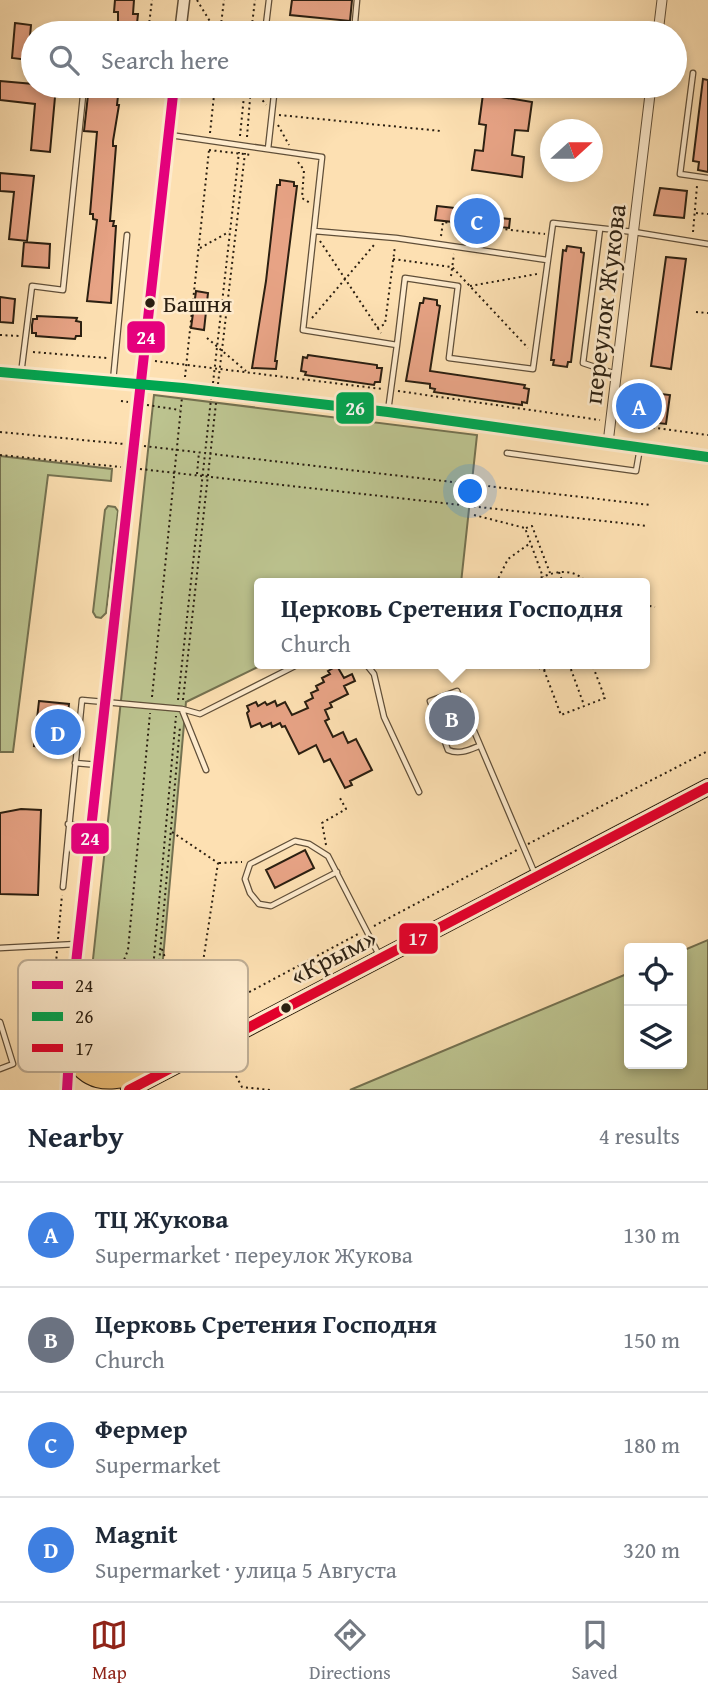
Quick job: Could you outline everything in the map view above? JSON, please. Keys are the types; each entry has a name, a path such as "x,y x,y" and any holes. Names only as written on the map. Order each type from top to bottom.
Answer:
{"highway":[{"name":"«Крым»","path":"248,1028 708,787"},
{"name":"«Крым»","path":"248,1034 708,793"},
{"path":"83,1072 94,1080 158,1075"},
{"name":"«Крым»","path":"128,1090 164,1072"},
{"name":"«Крым»","path":"140,1090 174,1072"}],"street":[{"path":"181,21 184,0"},
{"path":"659,21 662,0"},
{"path":"77,960 173,98"},
{"name":"переулок Жукова","path":"608,443 650,98"},
{"path":"0,372 183,388 388,412 708,457"},
{"path":"67,1090 68,1072"}],"lane":[{"path":"266,21 269,0"},
{"path":"355,21 357,0"},
{"path":"693,73 680,174 708,177"},
{"path":"21,374 32,286 63,290 83,98"},
{"path":"268,149 274,98"},
{"path":"169,135 322,157 303,330 397,345"},
{"path":"388,412 405,278 458,286 449,358 533,369 553,223 708,244"},
{"path":"600,229 583,363 616,375"},
{"path":"314,231 382,236 547,260"},
{"path":"113,382 127,235"},
{"path":"507,453 636,471 640,448"},
{"path":"63,887 82,700 179,709 200,714 289,669"},
{"path":"370,669 374,674 384,717 419,792"},
{"path":"480,746 462,752 454,753 448,750 430,701 457,691 537,878"},
{"path":"179,709 206,770"},
{"path":"75,763 98,765"},
{"path":"68,824 91,826"},
{"path":"337,872 271,906 259,904 250,893 245,879 250,864 295,841 309,845 328,856 337,872 367,929 381,959"},
{"path":"0,948 78,944"},
{"path":"0,1022 13,1064 0,1069"}],"path":[{"path":"149,21 152,0"},
{"path":"197,0 210,21"},
{"path":"220,21 224,0"},
{"path":"252,21 255,0"},
{"path":"124,960 128,950 150,706 214,98"},
{"path":"154,960 206,452 222,352 243,146 245,98"},
{"path":"159,960 179,709 209,477 215,368 229,231 249,98"},
{"path":"272,114 441,131"},
{"path":"693,232 697,186"},
{"path":"695,213 708,214"},
{"path":"441,244 443,222 551,235"},
{"path":"198,250 229,231"},
{"path":"314,231 387,343"},
{"path":"303,330 382,236"},
{"path":"377,328 385,324 396,238"},
{"path":"449,284 454,246"},
{"path":"393,259 452,267 534,355"},
{"path":"469,286 545,273"},
{"path":"696,312 708,313"},
{"path":"0,334 27,337"},
{"path":"207,338 246,372"},
{"path":"24,352 116,359"},
{"path":"144,361 186,363 708,435"},
{"path":"121,401 181,410"},
{"path":"0,432 199,451 650,505"},
{"path":"197,475 199,451"},
{"path":"0,455 648,526"},
{"path":"474,515 525,528 532,526 550,574"},
{"path":"525,528 543,577 558,572 574,573 580,578"},
{"path":"498,578 508,559 530,543"},
{"path":"558,572 561,578"},
{"path":"650,606 655,607"},
{"path":"455,676 463,669"},
{"path":"547,669 544,670 561,715 605,698 594,669"},
{"path":"571,669 584,706"},
{"path":"248,992 708,751"},
{"path":"328,856 322,822 346,809 340,798"},
{"path":"171,832 218,863 233,861 250,864"},
{"path":"203,960 218,863"},
{"path":"57,960 63,887"},
{"path":"160,946 165,960"},
{"path":"236,1076 242,1087 270,1090"}],"green space":[{"path":"154,395 477,435 462,578 254,578 254,669 186,702 163,960 93,960"},
{"path":"0,456 112,469 111,481 48,475 13,752 0,752"},
{"path":"108,506 115,507 118,511 106,613 101,618 96,617 93,612 105,510"},
{"path":"708,940 708,1090 350,1090 624,975 624,1069 687,1069 687,949"}],"building":[{"path":"115,0 134,0 133,14 138,14 137,21 118,21 118,12 114,12"},
{"path":"292,0 352,0 350,21 290,15"},
{"path":"15,23 21,24 21,59 12,58"},
{"path":"703,79 708,80 708,172 698,170 699,162 693,161"},
{"path":"0,81 21,83 21,98 55,98 50,152 31,150 35,104 0,100"},
{"path":"88,98 118,98 110,221 114,221 113,226 116,226 111,303 87,301 97,220 90,214 97,132 84,131"},
{"path":"482,98 532,102 528,131 515,130 512,155 524,157 522,177 472,170 475,150 483,151 486,125 479,124"},
{"path":"0,173 34,176 27,241 9,239 14,192 0,191"},
{"path":"280,180 294,182 294,186 297,186 276,369 252,368 277,185 280,185"},
{"path":"660,188 687,191 684,218 654,215"},
{"path":"437,206 490,212 490,217 510,219 509,228 435,220"},
{"path":"24,242 50,244 49,268 22,266"},
{"path":"567,246 581,248 584,253 571,362 568,362 567,367 553,365 554,360 551,360 563,250 566,251"},
{"path":"666,257 686,259 671,369 651,366"},
{"path":"196,291 208,293 204,330 191,328"},
{"path":"0,297 15,299 13,323 0,322"},
{"path":"424,298 437,300 437,305 440,306 430,371 525,385 524,388 529,389 527,403 522,402 522,405 434,392 435,389 430,388 430,384 406,381 420,303 423,303"},
{"path":"37,316 77,318 76,321 81,322 81,336 76,336 75,339 36,336 36,333 32,333 32,325"},
{"path":"308,355 377,365 377,368 382,368 380,382 375,382 374,385 305,375 306,372 301,371 303,357 307,358"},
{"path":"637,391 670,395 666,424 633,420"},
{"path":"339,669 344,678 352,674 355,681 344,686 348,694 330,703 332,707 325,710 329,719 325,721 333,737 343,732 348,743 356,739 372,770 350,781 352,785 345,788 330,759 324,762 316,745 299,754 285,726 282,727 280,723 272,727 271,723 262,727 260,723 251,727 247,713 247,706 256,702 258,706 275,701 277,706 285,702 292,715 308,708 305,702 313,698 311,693 318,690 316,686 324,682 322,678 330,674 328,671"},
{"path":"39,701 69,704 64,749 34,746"},
{"path":"455,701 466,730 450,736 438,707"},
{"path":"21,809 41,810 38,895 0,894 0,813"},
{"path":"305,850 314,868 275,888 266,870"}],"transit line":[{"name":"24","path":"76,960 173,98"},
{"name":"26","path":"0,372 183,388 388,412 708,457"},
{"name":"17","path":"248,1028 708,787"},
{"name":"24","path":"67,1090 68,1072"},
{"name":"17","path":"129,1090 163,1072"}],"place":[{"name":"Фермер","path":"477,221"},
{"name":"Башня","path":"150,303"},
{"name":"ТЦ Жукова","path":"639,406"},
{"name":"Церковь Сретения Господня","path":"452,718"},
{"name":"Magnit","path":"58,732"}]}
